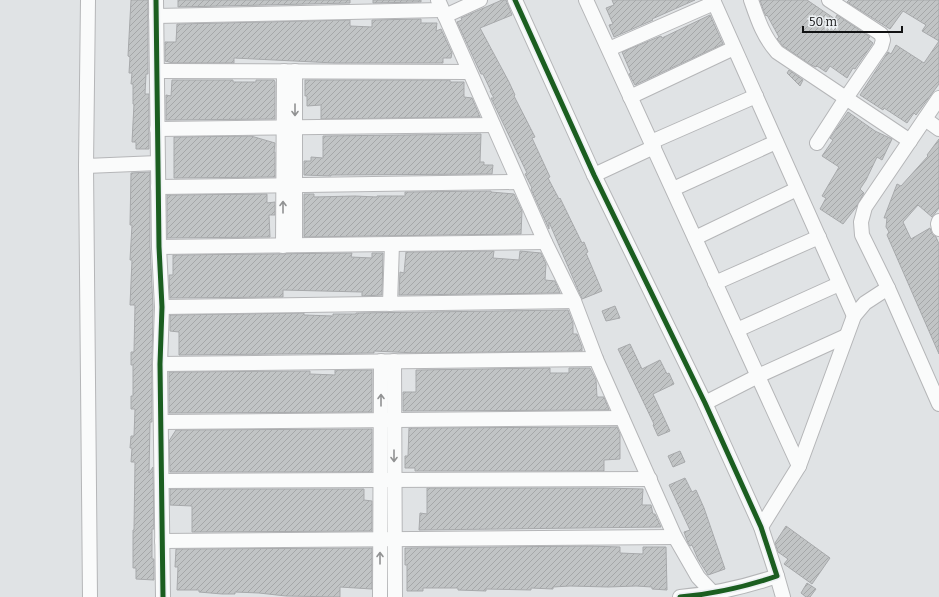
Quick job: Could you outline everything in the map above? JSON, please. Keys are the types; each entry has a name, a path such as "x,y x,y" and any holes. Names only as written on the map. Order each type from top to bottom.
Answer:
{"street":[{"path":"88,0 86,166 90,597"},
{"path":"156,0 159,247 162,307 160,364 163,597"},
{"path":"156,16 442,9 480,0"},
{"path":"515,0 594,175 704,403 761,527 783,597"},
{"path":"751,0 762,30 768,42 777,52 910,141"},
{"path":"817,143 881,46 883,40 880,34 830,0"},
{"path":"590,1 630,96 799,466"},
{"path":"609,49 714,1 854,316"},
{"path":"442,9 545,242 574,301 596,359 675,537 698,576 712,595"},
{"path":"630,96 734,48"},
{"path":"157,71 469,72"},
{"path":"289,71 289,245"},
{"path":"594,175 756,96"},
{"path":"939,98 865,207 861,222 862,235 888,288 939,404"},
{"path":"925,119 939,129"},
{"path":"157,129 493,125"},
{"path":"673,189 776,142"},
{"path":"86,166 158,163"},
{"path":"158,187 518,182"},
{"path":"695,238 797,189"},
{"path":"939,221 939,229"},
{"path":"715,282 818,237"},
{"path":"159,247 545,242"},
{"path":"390,304 392,244"},
{"path":"737,330 839,284"},
{"path":"761,527 799,466 854,316 864,303 888,288"},
{"path":"162,307 574,301"},
{"path":"704,403 758,376 846,336"},
{"path":"160,364 596,359"},
{"path":"387,361 388,479 395,539 395,597"},
{"path":"161,422 622,418"},
{"path":"380,597 380,539 388,479"},
{"path":"162,481 650,479"},
{"path":"162,541 675,537"},
{"path":"680,597 712,595 777,576"}],"building":[{"path":"131,0 148,0 148,74 146,74 145,94 149,94 149,149 136,149 136,142 132,142 134,104 133,84 131,84 132,73 129,73 130,57 128,56"},
{"path":"178,0 350,0 350,3 178,7"},
{"path":"373,0 421,0 421,2 373,3"},
{"path":"502,0 506,0 512,15 480,28 509,82 515,95 514,96 535,137 532,138 550,177 548,178 559,199 560,198 582,243 584,242 588,252 586,253 602,291 582,299 549,222 549,229 531,189 532,188 525,174 527,173 491,98 494,98 491,91 483,74 481,74 457,22 462,20 461,18"},
{"path":"612,0 695,0 614,37 609,25 613,24 606,8 614,5"},
{"path":"760,0 807,0 835,19 837,15 870,37 868,39 873,43 847,78 830,66 826,72 817,66 811,65 783,46 777,39 779,37 767,15 766,16"},
{"path":"849,0 939,0 939,41 922,31 926,25 903,11 890,29 847,2"},
{"path":"710,15 723,44 635,85 629,74 631,73 622,52 661,36 662,38"},
{"path":"421,19 421,23 437,23 436,31 441,29 452,53 451,58 443,58 443,63 335,63 234,58 234,63 173,63 165,61 165,42 176,42 177,24 350,20 350,26 372,27 372,20"},
{"path":"939,41 939,84 916,115 914,113 907,123 860,95 888,52 891,54 896,45 924,63"},
{"path":"789,70 803,80 800,86 787,73"},
{"path":"172,80 233,80 233,82 256,82 256,80 274,80 275,119 166,120 166,95 171,96"},
{"path":"305,80 450,80 450,82 464,82 464,97 472,98 480,117 321,119 321,105 307,106 307,96 305,96"},
{"path":"848,112 875,131 892,139 882,160 877,157 860,189 864,193 857,206 843,224 820,209 826,198 822,196 839,167 822,156 833,140 830,138"},
{"path":"481,134 480,162 484,162 484,165 493,165 492,174 304,175 304,161 311,161 311,157 323,158 323,136"},
{"path":"251,136 275,143 275,177 174,178 174,137"},
{"path":"939,139 939,208 932,217 918,205 903,222 911,239 930,228 939,244 939,354 887,235 889,232 886,227 887,218 884,218 897,184 901,186 928,156 927,155"},
{"path":"150,172 150,247 153,307 152,422 150,422 149,473 153,467 154,529 152,529 152,559 154,559 154,580 136,579 136,568 133,568 135,462 131,462 132,448 130,448 131,436 134,436 135,409 131,409 131,396 133,396 133,365 131,365 131,352 134,352 135,305 130,305 132,260 130,260 132,225 130,225 131,173"},
{"path":"491,191 514,194 522,211 521,234 304,237 304,194 314,194 314,197 377,197 405,196 405,192"},
{"path":"267,194 267,203 275,202 275,215 269,215 270,237 167,238 167,195"},
{"path":"494,251 493,258 519,260 520,251 541,253 546,264 545,280 555,281 560,293 399,295 400,272 404,273 406,252"},
{"path":"352,253 351,257 372,258 372,253 383,253 382,295 362,296 362,292 283,290 283,297 170,298 169,275 173,275 173,255"},
{"path":"615,306 620,318 606,321 602,311"},
{"path":"568,310 573,323 573,334 577,334 582,351 416,353 374,351 374,353 179,355 179,332 170,331 170,315 304,313 304,315 333,316 333,314 356,313"},
{"path":"630,344 642,369 660,360 667,374 669,373 674,384 653,394 670,431 658,436 653,425 654,424 618,349"},
{"path":"550,368 550,373 569,373 569,368 590,368 596,380 597,397 604,397 609,410 403,411 403,392 416,392 416,370"},
{"path":"335,370 372,370 372,412 169,413 169,372 310,371 310,374 335,375"},
{"path":"617,427 620,434 620,459 604,460 604,471 415,471 415,468 405,468 405,456 408,456 409,428"},
{"path":"372,429 372,472 170,472 169,441 176,430"},
{"path":"680,451 685,462 673,467 668,456"},
{"path":"685,478 692,492 696,490 704,508 725,569 708,575 698,559 692,545 690,546 688,543 684,532 690,530 669,485"},
{"path":"427,488 643,489 642,505 651,505 653,514 655,514 661,527 419,530 420,513 427,514"},
{"path":"170,489 364,489 364,500 372,501 372,531 192,532 192,506 170,505"},
{"path":"786,526 830,558 812,584 784,564 788,559 778,552 775,543"},
{"path":"620,547 620,553 643,554 643,547 666,547 667,590 636,586 570,586 553,587 553,589 531,588 531,590 486,589 486,591 458,590 458,588 423,588 423,591 407,591 407,565 405,565 405,548"},
{"path":"372,548 372,589 340,587 340,597 286,596 235,592 235,594 222,594 199,592 199,590 177,590 178,567 175,567 176,549"},
{"path":"807,583 816,589 810,597 806,597 801,593"}],"cycle path":[{"path":"156,0 159,247 162,307 160,364 163,597"},
{"path":"515,0 594,175 705,403 761,527 777,576 729,590 680,597"}]}
